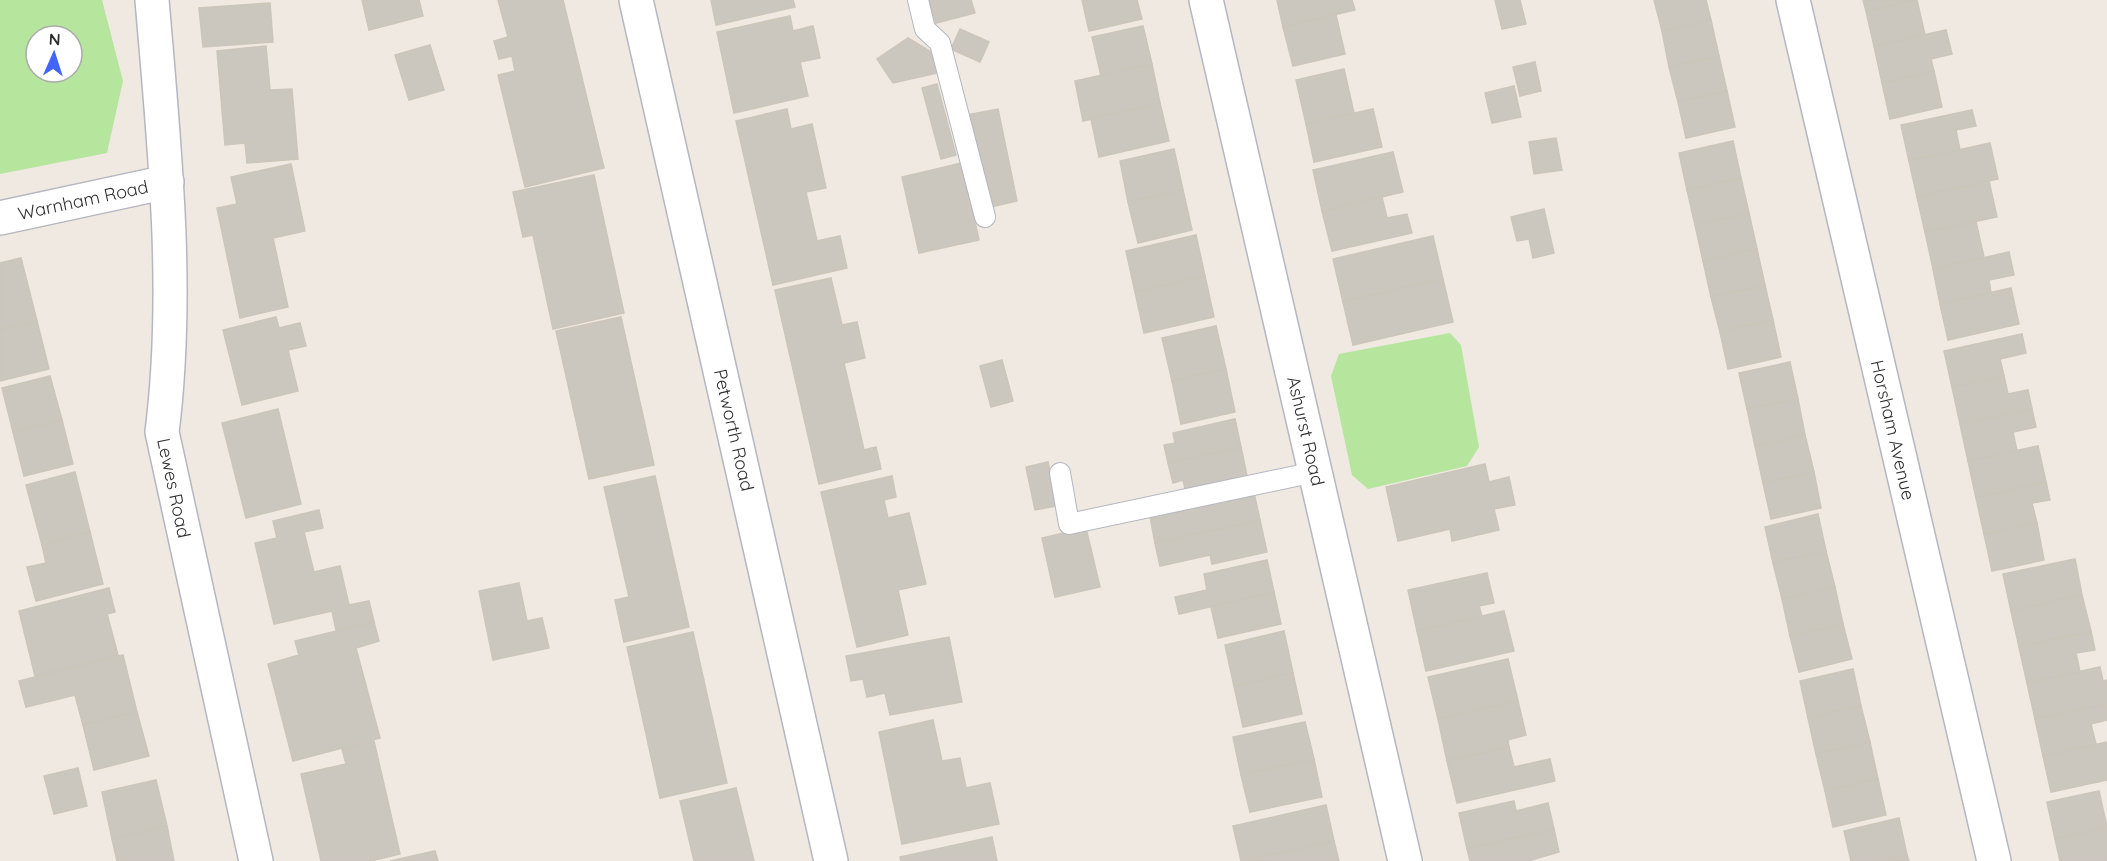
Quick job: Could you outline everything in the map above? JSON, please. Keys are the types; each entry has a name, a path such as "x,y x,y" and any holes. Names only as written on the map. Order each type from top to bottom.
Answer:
{"street":[{"name":"Lewes Road","path":"152,0 167,182 170,371 162,432 256,861"},
{"name":"Petworth Road","path":"636,0 831,861"},
{"name":"Ashurst Road","path":"1206,0 1405,861"},
{"name":"Horsham Avenue","path":"1793,0 1994,861"},
{"name":"Warnham Road","path":"0,218 167,182"}],"lane":[{"path":"918,0 925,29 940,43 985,217"},
{"path":"1060,473 1069,524 1315,472"}],"green space":[{"path":"0,0 102,0 123,81 107,153 0,174"},
{"path":"1450,333 1461,345 1479,447 1467,466 1368,489 1352,475 1331,376 1339,354"}],"building":[{"path":"362,0 419,0 423,16 369,30"},
{"path":"498,0 563,0 604,168 525,187 498,75 515,71 512,56 499,59 494,41 508,37"},
{"path":"711,0 793,0 795,7 716,25"},
{"path":"929,0 971,0 975,13 936,23"},
{"path":"1082,0 1137,0 1142,19 1089,31"},
{"path":"1277,0 1352,0 1355,10 1283,27"},
{"path":"1495,0 1520,0 1526,24 1502,29"},
{"path":"1654,0 1706,0 1711,20 1662,31"},
{"path":"1863,0 1911,0 1866,11"},
{"path":"1917,0 1925,35 1874,46 1866,11"},
{"path":"270,3 273,42 203,47 199,8"},
{"path":"1336,15 1345,54 1293,66 1283,27"},
{"path":"790,16 793,31 813,26 820,58 800,62 808,96 734,113 717,32"},
{"path":"1711,20 1719,56 1669,67 1662,31"},
{"path":"1143,26 1152,64 1101,76 1092,37"},
{"path":"960,29 989,42 980,62 951,49"},
{"path":"1946,30 1952,54 1931,59 1934,71 1882,83 1874,46"},
{"path":"908,38 938,56 942,72 893,83 877,59"},
{"path":"430,45 444,90 409,100 395,55"},
{"path":"266,46 270,90 292,89 298,159 247,163 245,143 225,145 217,51"},
{"path":"1719,56 1727,91 1678,102 1669,67"},
{"path":"1535,62 1541,91 1520,96 1513,67"},
{"path":"1152,64 1160,103 1083,121 1075,81"},
{"path":"1344,69 1354,113 1306,124 1296,80"},
{"path":"1934,71 1942,107 1890,119 1882,83"},
{"path":"937,84 956,155 941,159 922,88"},
{"path":"1514,86 1521,117 1492,123 1485,93"},
{"path":"1727,91 1735,127 1686,138 1678,102"},
{"path":"1160,103 1169,141 1099,157 1091,119"},
{"path":"787,109 791,129 812,124 826,188 806,192 817,241 840,236 847,268 773,285 736,121"},
{"path":"998,109 1017,201 986,208 966,115"},
{"path":"1373,109 1382,147 1314,162 1306,124"},
{"path":"1972,110 1976,126 1956,130 1960,150 1909,161 1901,125"},
{"path":"1556,138 1562,170 1534,174 1529,142"},
{"path":"1733,141 1741,178 1687,190 1679,153"},
{"path":"1990,143 1998,179 1917,197 1909,161"},
{"path":"1174,149 1183,190 1128,202 1120,161"},
{"path":"1393,152 1403,192 1322,211 1313,170"},
{"path":"962,163 979,240 919,253 902,177"},
{"path":"291,164 305,231 273,238 288,307 240,318 217,208 237,204 231,177"},
{"path":"594,175 624,313 553,329 533,235 523,237 513,192"},
{"path":"1741,178 1749,213 1695,225 1687,190"},
{"path":"1989,181 1997,217 1925,232 1917,197"},
{"path":"1183,190 1192,230 1138,243 1128,202"},
{"path":"1382,197 1387,218 1407,214 1412,233 1332,251 1322,211"},
{"path":"1544,209 1554,253 1533,258 1529,239 1517,241 1511,217"},
{"path":"1749,213 1757,249 1703,261 1695,225"},
{"path":"1976,222 1984,257 1933,269 1925,232"},
{"path":"1196,235 1205,276 1135,292 1126,251"},
{"path":"1433,236 1443,279 1343,302 1333,259"},
{"path":"1757,249 1765,285 1711,297 1703,261"},
{"path":"2009,252 2014,275 1989,280 1991,293 1940,304 1933,269"},
{"path":"21,258 37,321 0,330 0,263"},
{"path":"1205,276 1214,317 1144,333 1135,292"},
{"path":"831,278 842,325 857,322 865,358 844,363 864,450 876,447 881,469 819,484 775,290"},
{"path":"1443,279 1453,322 1353,345 1343,302"},
{"path":"1765,285 1773,320 1720,332 1711,297"},
{"path":"2011,288 2019,324 1948,340 1940,304"},
{"path":"276,317 279,328 300,323 306,346 288,350 298,391 242,405 223,330"},
{"path":"621,317 654,465 589,479 556,331"},
{"path":"1773,320 1781,357 1728,369 1720,332"},
{"path":"37,321 49,369 0,381 0,330"},
{"path":"1216,326 1226,369 1172,381 1162,338"},
{"path":"2022,334 2026,353 2000,359 2004,376 1952,387 1944,351"},
{"path":"1002,360 1013,401 991,407 980,366"},
{"path":"1790,362 1798,399 1747,409 1739,373"},
{"path":"1226,369 1235,412 1181,424 1172,381"},
{"path":"50,376 62,420 13,432 2,388"},
{"path":"2004,376 2008,394 2028,390 2032,409 1960,424 1952,387"},
{"path":"1798,399 1805,435 1755,446 1747,409"},
{"path":"278,409 301,504 246,518 222,423"},
{"path":"2032,409 2036,427 2013,432 2017,451 1968,461 1960,424"},
{"path":"1235,419 1241,447 1168,463 1164,445 1175,443 1173,433"},
{"path":"62,420 73,464 24,476 13,432"},
{"path":"1805,435 1814,472 1763,483 1755,446"},
{"path":"2038,446 2046,482 1976,498 1968,461"},
{"path":"1241,447 1247,476 1185,489 1183,480 1173,483 1168,463"},
{"path":"1048,462 1057,506 1035,510 1026,467"},
{"path":"1485,464 1489,482 1509,477 1515,505 1494,509 1499,530 1452,541 1450,529 1398,541 1386,487"},
{"path":"75,472 90,532 42,545 26,485"},
{"path":"1814,472 1821,508 1771,519 1763,483"},
{"path":"655,476 689,627 624,642 615,600 629,597 604,487"},
{"path":"892,476 896,497 884,500 888,518 909,513 926,584 898,590 908,635 857,647 821,492"},
{"path":"2046,482 2050,500 2032,503 2037,523 1984,534 1976,498"},
{"path":"1253,488 1260,520 1155,543 1150,516"},
{"path":"319,510 323,528 304,532 314,572 340,566 349,605 369,601 374,622 336,630 332,611 274,624 255,543 277,538 273,521"},
{"path":"1818,514 1826,551 1773,563 1765,527"},
{"path":"1260,520 1267,552 1212,564 1210,555 1160,566 1155,543"},
{"path":"2037,523 2044,560 1992,571 1984,534"},
{"path":"1086,528 1100,587 1055,597 1042,538"},
{"path":"90,532 103,584 36,601 27,567 46,563 42,545"},
{"path":"1826,551 1835,587 1782,599 1773,563"},
{"path":"2075,559 2082,595 2011,611 2003,574"},
{"path":"1267,560 1274,592 1179,614 1175,597 1207,590 1204,574"},
{"path":"1487,573 1494,603 1479,606 1482,616 1417,631 1408,590"},
{"path":"519,583 527,621 542,618 549,648 493,660 479,591"},
{"path":"1835,587 1843,624 1790,636 1782,599"},
{"path":"109,588 115,612 107,614 118,655 35,676 19,611"},
{"path":"1274,592 1281,624 1218,638 1211,607"},
{"path":"2082,595 2091,631 2019,647 2011,611"},
{"path":"1504,611 1514,651 1426,671 1417,631"},
{"path":"374,622 379,641 356,648 380,738 293,761 268,664 299,655 295,641"},
{"path":"1843,624 1852,659 1799,672 1790,636"},
{"path":"1284,631 1293,673 1234,686 1225,645"},
{"path":"2091,631 2095,650 2076,653 2080,672 2027,683 2019,647"},
{"path":"693,632 727,783 660,798 627,647"},
{"path":"949,637 962,702 890,715 885,693 867,697 863,679 851,681 846,656"},
{"path":"123,655 137,712 83,725 75,695 26,707 19,681"},
{"path":"1508,659 1518,701 1438,719 1428,677"},
{"path":"2100,667 2103,681 2107,680 2107,704 2035,719 2027,683"},
{"path":"1853,669 1861,706 1808,718 1800,681"},
{"path":"1293,673 1302,714 1243,727 1234,686"},
{"path":"1518,701 1526,735 1508,740 1509,747 1447,761 1438,719"},
{"path":"2107,704 2107,720 2091,724 2096,744 2043,756 2035,719"},
{"path":"1861,706 1870,742 1816,754 1808,718"},
{"path":"137,712 149,756 94,770 83,725"},
{"path":"933,720 942,761 960,758 966,788 990,783 999,824 902,844 879,732"},
{"path":"1305,722 1314,759 1241,775 1233,737"},
{"path":"374,741 400,854 371,861 321,861 301,774 346,764 342,749"},
{"path":"1870,742 1878,779 1825,791 1816,754"},
{"path":"2107,742 2107,780 2051,792 2043,756"},
{"path":"1509,747 1514,767 1550,759 1555,781 1457,803 1447,761"},
{"path":"1314,759 1322,797 1250,812 1241,775"},
{"path":"78,768 87,806 54,814 44,776"},
{"path":"1878,779 1886,815 1833,827 1825,791"},
{"path":"156,780 167,826 112,839 102,792"},
{"path":"736,788 754,861 694,861 680,801"},
{"path":"2099,791 2107,827 2055,839 2047,802"},
{"path":"1514,801 1516,811 1548,803 1554,829 1467,849 1459,813"},
{"path":"1326,805 1334,841 1241,861 1233,826"},
{"path":"1899,818 1907,855 1880,861 1851,861 1844,831"},
{"path":"167,826 174,861 117,861 112,839"},
{"path":"2107,827 2107,861 2060,861 2055,839"},
{"path":"1554,829 1559,852 1528,861 1470,861 1467,849"},
{"path":"992,837 997,861 901,861 900,857"},
{"path":"1334,841 1339,861 1242,861"},
{"path":"435,851 438,861 390,861"},
{"path":"1907,855 1909,861 1880,861"}]}
